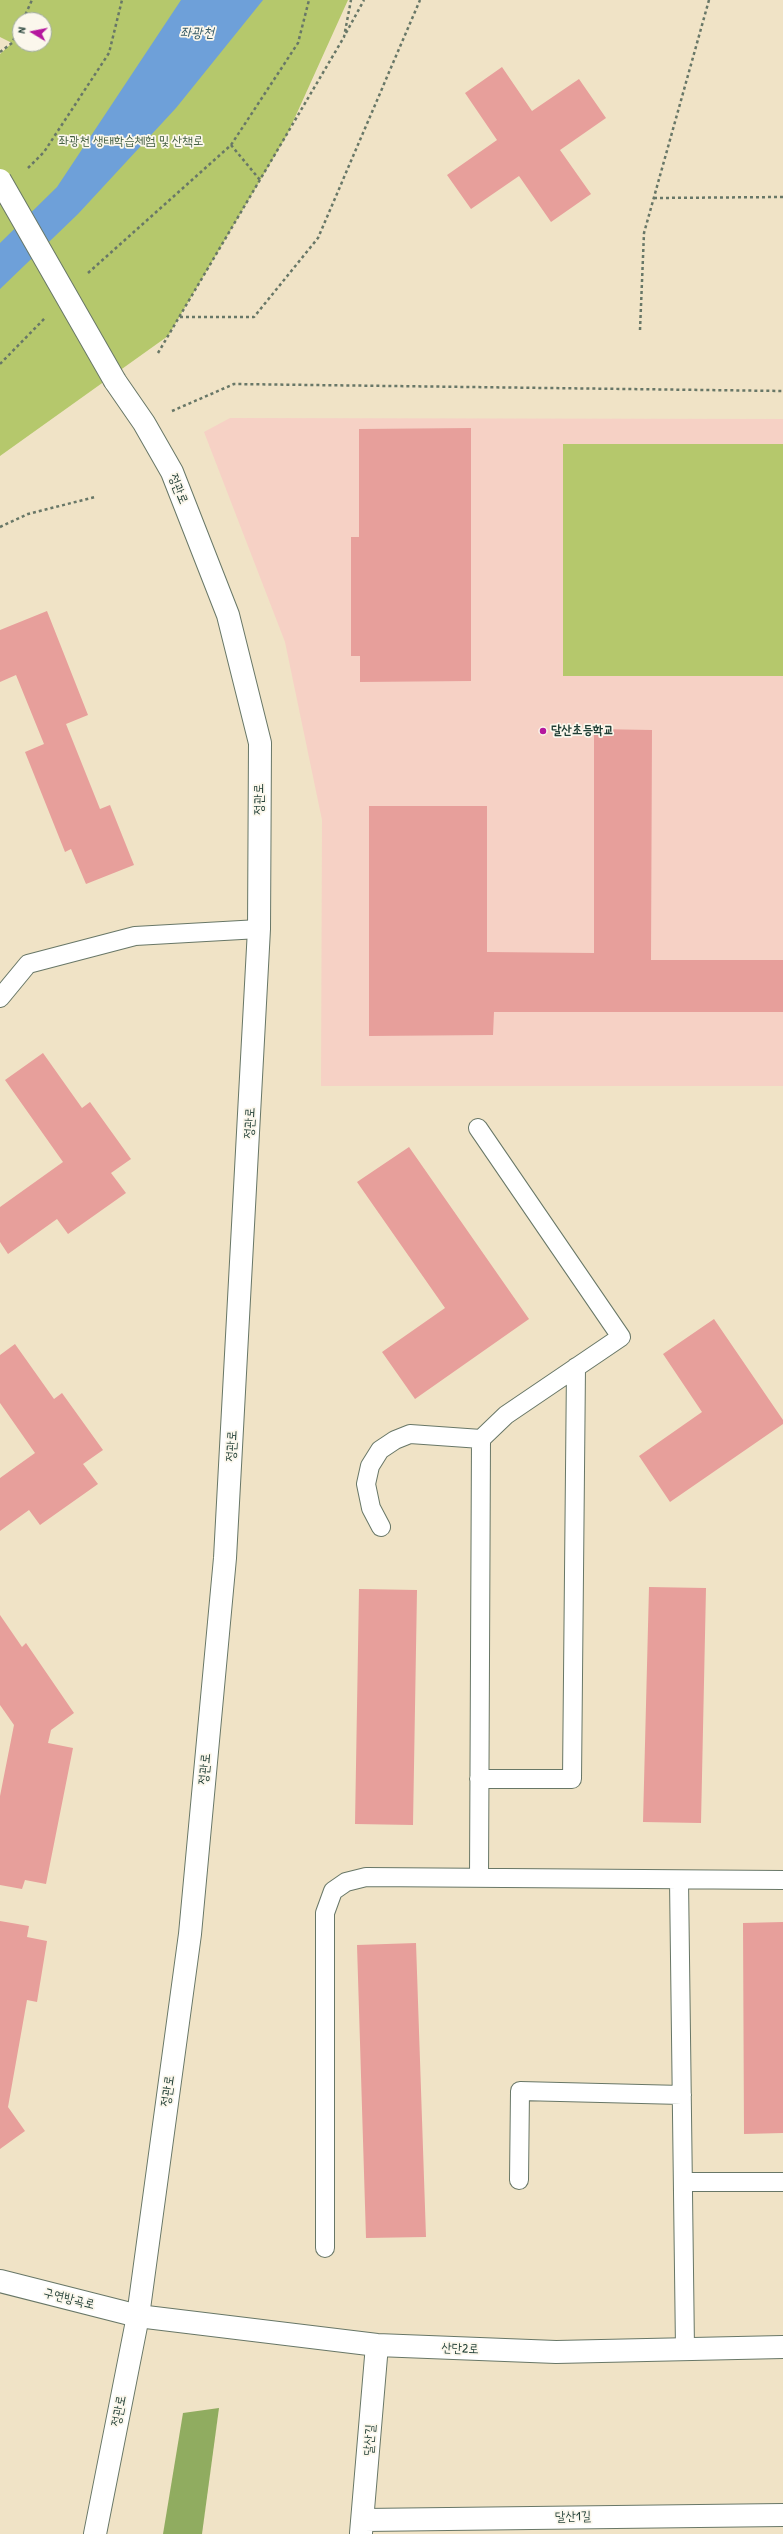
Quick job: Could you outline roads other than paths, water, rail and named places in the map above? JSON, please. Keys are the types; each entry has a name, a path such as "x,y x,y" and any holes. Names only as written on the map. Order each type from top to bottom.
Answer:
{"street":[{"name":"정관로","path":"0,180 114,381 144,423 172,472 228,615 260,743 259,929 225,1558 190,1934 138,2316 95,2534"},
{"name":"구연방곡로","path":"0,2281 138,2316"},
{"name":"산단2로","path":"138,2316 377,2346 556,2352 783,2347"},
{"name":"달산길","path":"362,2527 377,2346"},
{"name":"달산1길","path":"362,2527 783,2515"}],"lane":[{"path":"0,998 28,964 135,936 259,929"},
{"path":"478,1128 621,1337 506,1414 480,1439 479,1878"},
{"path":"479,1779 572,1779 576,1368"},
{"path":"381,1527 371,1508 366,1484 370,1466 380,1450 395,1440 410,1434 480,1439"},
{"path":"325,2248 325,1913 332,1891 346,1882 366,1877 783,1880"},
{"path":"680,1880 685,2349"},
{"path":"519,2180 520,2091 682,2095"},
{"path":"683,2182 783,2182"}],"water":[{"name":"좌광천","path":"181,0 263,0 176,108 78,214 0,289 0,243 57,187"}],"place":[{"name":"달산초등학교","path":"543,731"}],"park label":[{"name":"좌광천 생태학습체험 및 산책로","path":"131,142"}]}
